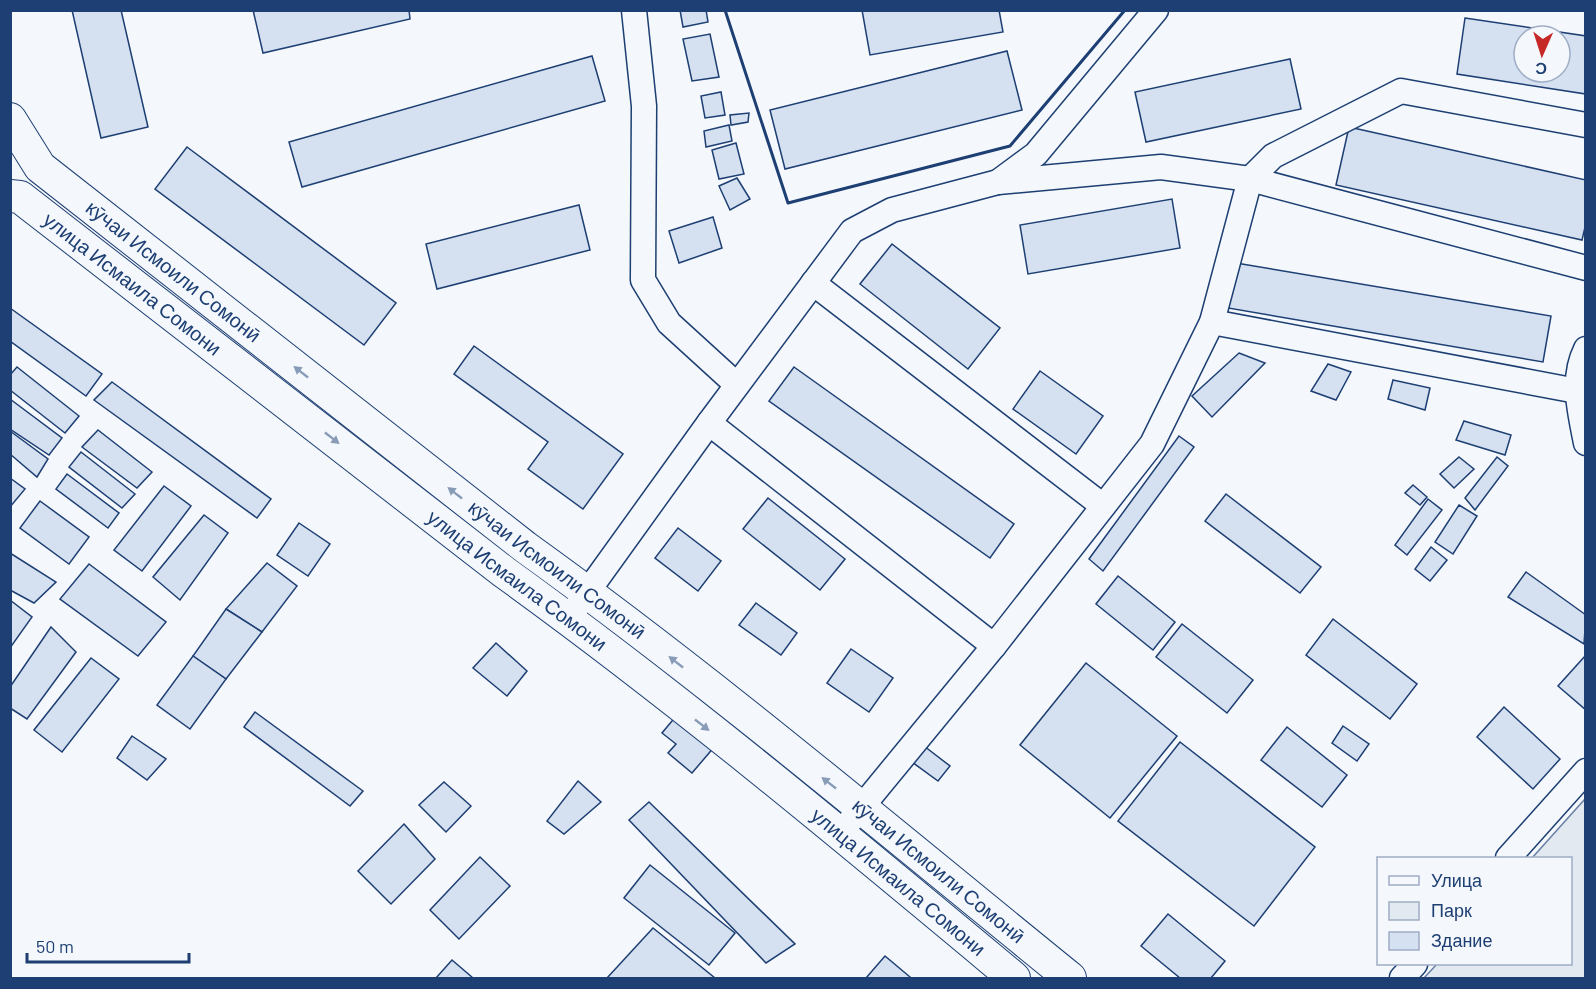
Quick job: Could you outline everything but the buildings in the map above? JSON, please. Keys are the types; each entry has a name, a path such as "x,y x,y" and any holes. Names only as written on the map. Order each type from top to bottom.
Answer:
{"main road":[{"name":"кӯчаи Исмоили Сомонӣ","path":"10,119 40,167 525,547 588,593 861,808 1070,978"},
{"name":"улица Исмаила Сомони","path":"10,196 20,197 504,572 567,618 840,833 1014,978"}],"street":[{"path":"634,10 644,106 643,280 669,323 737,385"},
{"path":"998,182 1036,154 1156,10"},
{"path":"840,833 994,646 1152,444 1212,322 1250,178 1274,156 1401,91 1586,125"},
{"path":"567,618 588,593 709,423 852,231 892,210 998,182 1161,167 1250,178 1586,268"},
{"path":"813,283 1103,506"},
{"path":"1212,322 1577,391"},
{"path":"1586,349 1580,362 1577,391 1586,443"},
{"path":"709,423 994,646"},
{"path":"1509,857 1586,771"},
{"path":"1402,978 1413,965"}],"green space":[{"path":"1585,799 1585,978 1424,978 1436,965 1572,965 1572,857 1533,857"}],"wall":[{"path":"725,10 788,203 1010,146 1125,10"}]}
